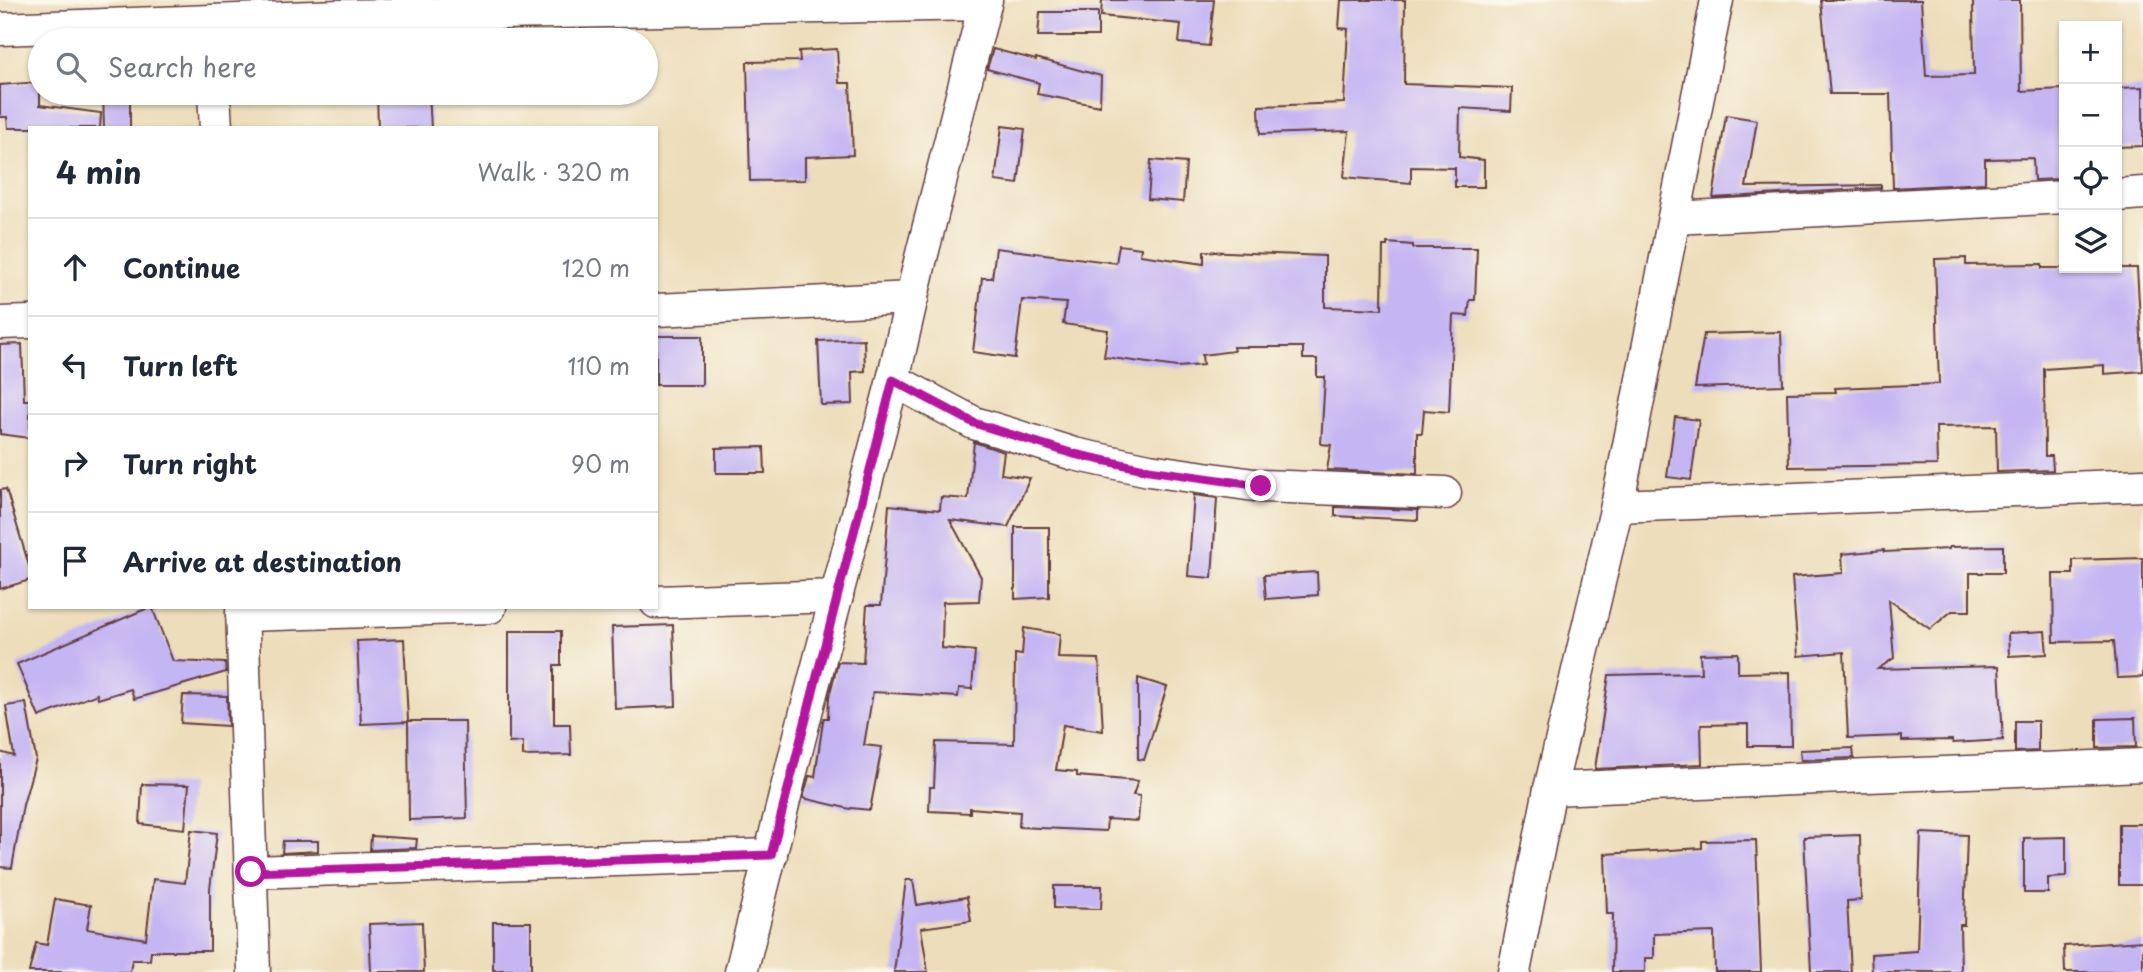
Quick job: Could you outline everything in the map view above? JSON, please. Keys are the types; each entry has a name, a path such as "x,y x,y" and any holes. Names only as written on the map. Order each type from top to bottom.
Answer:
{"street":[{"path":"1514,972 1550,789 1617,506 1717,0"},
{"path":"0,29 340,16 986,2 893,380 741,972"},
{"path":"215,105 216,126"},
{"path":"2122,195 2143,193"},
{"path":"1674,218 2059,197"},
{"path":"658,310 912,298"},
{"path":"0,323 28,322"},
{"path":"893,380 974,423 1074,454 1149,470 1261,486 1445,493"},
{"path":"1617,506 2143,485"},
{"path":"658,602 837,596"},
{"path":"254,972 242,611 366,609"},
{"path":"1550,789 2143,765"},
{"path":"251,872 771,855"}],"building":[{"path":"1102,0 1214,0 1209,46 1179,43 1181,24 1101,16"},
{"path":"1341,0 1405,0 1404,84 1512,88 1511,111 1460,108 1459,157 1484,160 1484,187 1455,187 1455,168 1411,167 1411,183 1344,177 1349,131 1260,134 1259,106 1344,103 1348,29 1339,28"},
{"path":"1821,0 1921,0 1926,76 1974,75 1973,0 2020,0 2021,91 2059,89 2059,179 2034,180 2033,158 1985,159 1985,183 1893,188 1890,94 1830,94"},
{"path":"1040,12 1098,12 1098,36 1038,36"},
{"path":"837,49 839,83 850,83 853,155 805,157 805,180 750,181 747,62 800,61 799,51"},
{"path":"993,49 1101,76 1100,106 1037,94 1039,83 987,69"},
{"path":"28,83 28,105 101,113 100,126 8,128 7,117 0,117 0,85"},
{"path":"2143,87 2143,146 2122,147 2122,88"},
{"path":"103,105 130,105 130,126 104,126"},
{"path":"377,105 430,105 431,126 378,126"},
{"path":"1726,115 1757,120 1746,187 1881,185 1881,188 1713,198"},
{"path":"1002,126 1025,129 1018,184 995,181"},
{"path":"1151,160 1186,163 1183,202 1148,199"},
{"path":"1387,243 1413,245 1413,248 1477,248 1475,300 1470,300 1468,316 1453,315 1449,412 1424,410 1422,433 1417,433 1417,474 1327,470 1331,445 1321,444 1325,377 1317,377 1317,359 1303,359 1303,347 1233,347 1234,351 1202,355 1203,365 1177,367 1104,357 1108,330 1063,324 1066,303 1022,300 1015,358 973,352 982,278 992,278 996,248 1116,263 1119,245 1141,248 1140,255 1204,264 1204,251 1325,256 1325,307 1382,309 1383,246 1387,246"},
{"path":"1966,258 1966,265 2042,264 2042,268 2059,268 2059,273 2122,273 2122,268 2137,268 2143,371 2104,374 2104,365 2044,369 2045,456 2052,456 2053,470 1997,472 1996,426 1936,427 1937,465 1789,467 1787,393 1836,392 1835,388 1939,384 1935,259"},
{"path":"1781,332 1783,385 1695,388 1704,334"},
{"path":"658,336 702,336 702,385 658,385"},
{"path":"864,339 865,371 852,372 853,404 821,405 818,341"},
{"path":"22,344 24,400 28,400 28,438 0,434 0,345"},
{"path":"1675,417 1699,420 1691,480 1667,477"},
{"path":"974,442 1004,452 1001,474 1030,478 1008,527 950,520 981,577 979,601 943,602 942,648 975,651 972,689 959,688 958,697 873,692 864,745 882,747 870,810 850,809 803,798 809,776 815,777 823,721 828,718 829,697 838,662 863,663 867,605 881,605 889,505 940,510 941,497 968,499"},
{"path":"764,447 765,473 716,473 716,448"},
{"path":"6,489 28,562 28,581 0,589 0,490"},
{"path":"1194,495 1217,498 1212,578 1188,576"},
{"path":"1335,507 1418,510 1418,520 1335,516"},
{"path":"1015,527 1049,527 1049,597 1015,599"},
{"path":"2003,546 2003,573 1970,573 1970,611 1952,611 1930,629 1889,600 1894,658 1878,669 1999,666 2003,740 1953,743 1952,740 1902,741 1902,736 1848,738 1844,652 1798,656 1792,577 1843,573 1842,554"},
{"path":"2143,558 2143,677 2117,678 2114,641 2054,642 2053,574 2073,574 2073,560"},
{"path":"1317,572 1318,595 1266,599 1264,575"},
{"path":"145,609 153,609 173,661 225,663 226,672 134,699 131,689 98,699 97,694 39,717 17,664"},
{"path":"673,625 676,706 615,709 612,627"},
{"path":"1024,628 1060,634 1058,658 1099,659 1103,731 1063,725 1056,770 1077,772 1077,776 1138,781 1133,795 1140,796 1138,821 1107,819 1106,831 1019,827 1020,812 970,808 970,813 929,811 930,787 934,787 936,742 1014,744 1015,654 1022,655"},
{"path":"509,631 561,631 561,665 554,665 554,724 570,724 571,755 523,756 523,742 509,743"},
{"path":"2045,631 2047,654 2009,656 2008,633"},
{"path":"404,639 408,721 465,721 467,818 409,820 408,722 361,724 357,641"},
{"path":"1738,653 1738,673 1790,672 1791,746 1748,746 1748,724 1701,725 1702,764 1595,769 1609,675 1701,673 1700,654"},
{"path":"1138,678 1167,687 1144,760 1138,759"},
{"path":"183,695 227,696 228,726 181,723"},
{"path":"26,703 36,759 23,805 12,868 0,867 0,752 14,756 6,706"},
{"path":"2135,718 2136,747 2097,748 2097,719"},
{"path":"2015,721 2038,721 2038,751 2015,752"},
{"path":"1853,748 1854,758 1801,760 1800,750"},
{"path":"142,784 189,785 185,829 140,824"},
{"path":"2119,824 2143,824 2143,885 2119,885"},
{"path":"191,830 217,833 210,889 210,951 151,951 150,960 132,960 130,972 29,972 36,943 47,945 55,899 91,905 87,929 146,939 153,879 185,883"},
{"path":"1921,833 1967,835 1964,925 1960,925 1961,972 1872,972 1871,954 1917,951"},
{"path":"1860,835 1861,900 1847,901 1851,972 1811,972 1804,837"},
{"path":"371,836 417,839 416,848 370,850"},
{"path":"2066,837 2066,877 2048,878 2048,893 2024,893 2024,838"},
{"path":"1756,840 1761,972 1715,972 1714,932 1654,934 1654,958 1645,958 1645,972 1612,972 1613,914 1607,914 1605,854 1702,848 1702,841"},
{"path":"283,841 318,841 318,851 282,853"},
{"path":"906,880 913,880 917,905 967,897 971,921 921,928 928,972 894,972"},
{"path":"1054,886 1102,886 1101,909 1054,908"},
{"path":"422,922 424,972 371,972 369,924"},
{"path":"493,922 531,922 531,970 493,970"},
{"path":"2143,941 2143,972 2065,972 2064,946"}],"route":[{"path":"251,872 771,855 893,380 974,423 1074,454 1149,470 1261,486"}]}
